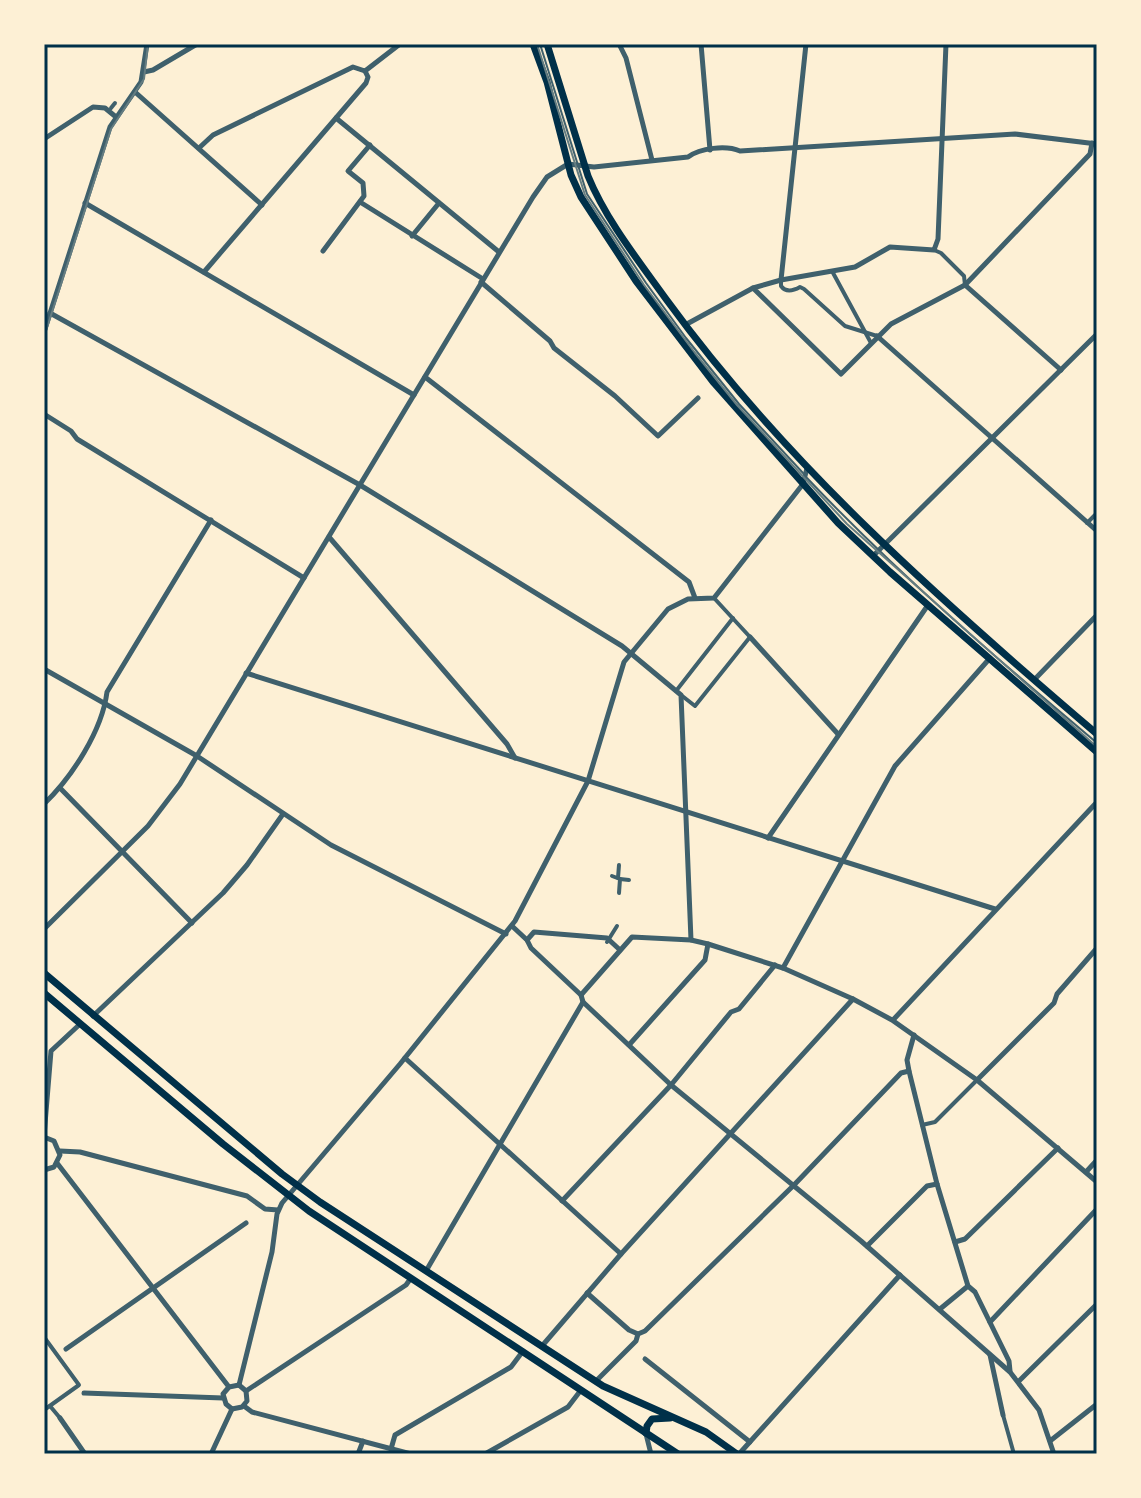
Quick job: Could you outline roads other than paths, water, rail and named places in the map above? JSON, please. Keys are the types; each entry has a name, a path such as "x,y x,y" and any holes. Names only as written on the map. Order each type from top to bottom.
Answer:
{"main road":[{"path":"533,44 577,165 685,325 747,401 807,464 928,605 1097,752"},
{"path":"547,44 577,165 581,197 667,323 714,383 807,481 879,550 1097,734"},
{"path":"44,973 298,1186 596,1381 706,1432 738,1454"},
{"path":"44,993 288,1196 678,1454"},
{"path":"646,1433 652,1419 676,1418"}],"street":[{"path":"44,332 110,127 135,92 144,72 147,44"},
{"path":"144,72 153,70 197,44"},
{"path":"365,71 400,44"},
{"path":"619,44 626,58 652,160"},
{"path":"701,44 710,150"},
{"path":"806,44 781,286 792,291 800,287 804,289 845,326 877,336 1097,531"},
{"path":"934,250 938,239 946,44"},
{"path":"199,148 213,135 353,67 365,71 368,77 204,272"},
{"path":"135,92 262,205"},
{"path":"44,139 93,107 105,108 116,117"},
{"path":"336,118 499,252"},
{"path":"44,929 123,853 168,800 547,177 577,165 688,157 696,151 733,148 740,151 1015,134 1094,143 1090,154 965,285 891,324 841,374 753,288"},
{"path":"323,251 364,196 363,183 348,171 370,145"},
{"path":"360,202 482,281 554,348 615,396 658,436 698,398"},
{"path":"85,203 414,395"},
{"path":"412,236 439,203"},
{"path":"685,325 753,288 855,267 890,247 934,250 964,276 965,285 1061,370"},
{"path":"832,271 871,343"},
{"path":"50,313 360,485 630,653 695,706 750,637"},
{"path":"879,550 1097,334"},
{"path":"425,377 689,582 695,598"},
{"path":"44,414 71,431 77,439 304,578"},
{"path":"714,598 807,481 807,464"},
{"path":"1087,523 1097,513"},
{"path":"44,804 60,788 103,716 107,692 211,520"},
{"path":"329,537 507,744 515,759"},
{"path":"239,1385 272,1252 278,1210 512,926 588,781 624,662 663,614 675,605 695,598 714,598 838,734"},
{"path":"768,838 928,605"},
{"path":"1034,680 1097,615"},
{"path":"691,940 679,693 733,618"},
{"path":"783,968 895,766 990,658"},
{"path":"44,669 197,756 331,845 506,934"},
{"path":"246,673 995,909"},
{"path":"60,788 192,923"},
{"path":"892,1020 1097,802"},
{"path":"93,1016 192,923 247,865 283,814"},
{"path":"619,865 619,893"},
{"path":"617,878 629,880"},
{"path":"512,926 671,1085 794,1185 1010,1372 1039,1410 1054,1454"},
{"path":"607,940 617,926"},
{"path":"527,940 534,932 607,940 620,950"},
{"path":"426,1271 582,998 632,937 691,940 708,944 783,968 853,999 892,1020 977,1080 1097,1182"},
{"path":"629,1045 705,960 708,944"},
{"path":"922,1125 935,1122 1054,1003 1057,994 1097,948"},
{"path":"562,1201 671,1085 731,1012 739,1009 775,965"},
{"path":"542,1346 621,1254 853,999"},
{"path":"44,1170 57,1163 60,1151 54,1141 44,1137 48,1050 79,1025"},
{"path":"914,1035 907,1060 937,1184 968,1286 975,1292 990,1322 1009,1361 1010,1372"},
{"path":"405,1058 621,1254"},
{"path":"596,1381 636,1341 638,1334 652,1325 794,1185 901,1073 909,1071"},
{"path":"955,1242 965,1239 1058,1148"},
{"path":"60,1151 76,1151 247,1196 265,1209 278,1210"},
{"path":"1086,1172 1097,1160"},
{"path":"57,1163 229,1387"},
{"path":"867,1247 927,1186 937,1184"},
{"path":"990,1322 1097,1209"},
{"path":"57,1356 246,1223"},
{"path":"738,1454 900,1275"},
{"path":"246,1391 406,1285 411,1278"},
{"path":"940,1309 968,1286"},
{"path":"587,1293 629,1330 638,1334"},
{"path":"1019,1381 1097,1304"},
{"path":"44,1337 84,1393 223,1398"},
{"path":"391,1449 395,1435 511,1367 523,1351"},
{"path":"990,1355 1014,1454"},
{"path":"645,1359 750,1442"},
{"path":"44,1410 79,1385"},
{"path":"229,1387 239,1385"},
{"path":"232,1409 244,1406 247,1401 246,1391 239,1385"},
{"path":"223,1398 229,1387"},
{"path":"485,1454 568,1407 581,1389"},
{"path":"223,1398 232,1409"},
{"path":"1050,1441 1097,1404"},
{"path":"50,1406 85,1454"},
{"path":"244,1406 252,1412 411,1454"},
{"path":"211,1454 232,1409"},
{"path":"646,1433 651,1454"},
{"path":"358,1454 363,1441"}],"lane":[{"path":"540,44 577,165"},
{"path":"879,550 1097,743"}],"tram line":[{"path":"44,337 111,129 144,79 148,44"},
{"path":"537,44 585,195 644,285 695,353 737,405 847,524 1097,747"}]}
